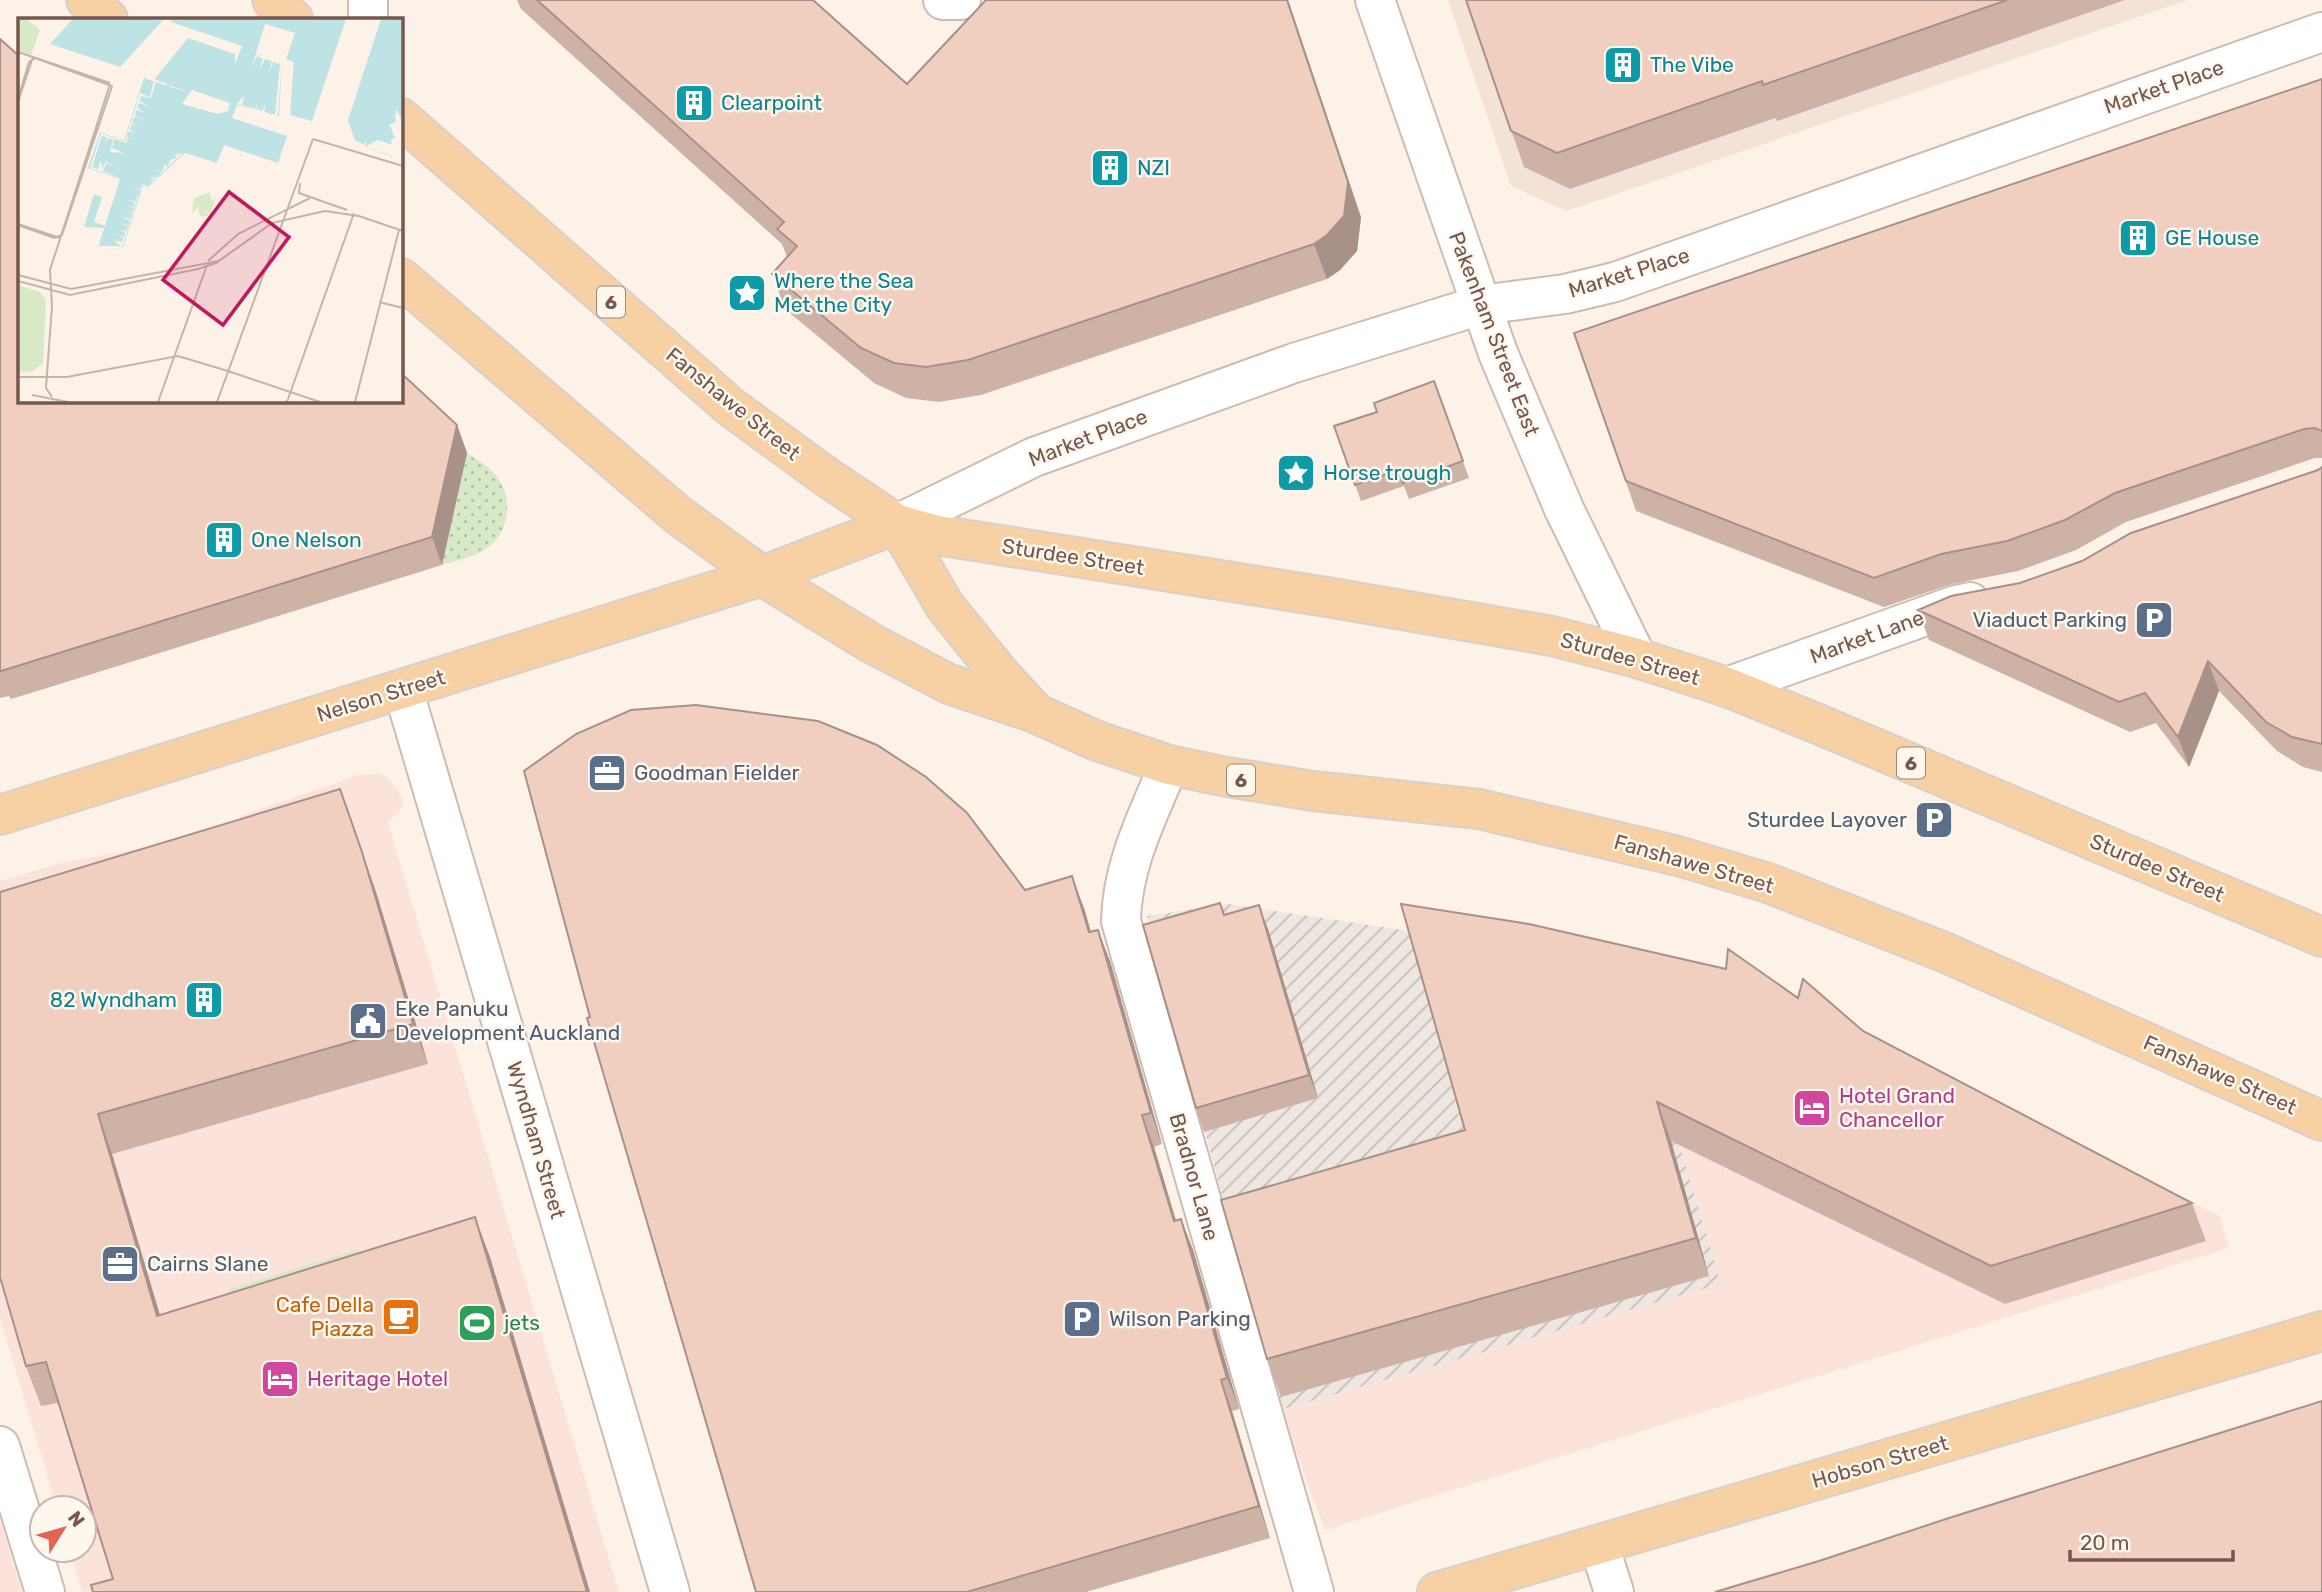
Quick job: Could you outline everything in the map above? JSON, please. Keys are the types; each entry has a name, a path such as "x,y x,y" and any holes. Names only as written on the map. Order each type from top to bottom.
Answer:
{"main road":[{"path":"86,0 107,18"},
{"path":"272,0 292,18"},
{"name":"Fanshawe Street","path":"402,119 732,408 897,524 945,606 1035,713"},
{"name":"Fanshawe Street","path":"402,279 678,515 762,576 871,643 949,684 1035,713 1097,741 1169,765 1227,778 1313,791 1479,809 1678,856 1768,883 1944,952 2322,1121"},
{"name":"Nelson Street","path":"0,815 762,576 897,524"},
{"name":"Sturdee Street","path":"897,524 937,535 1552,636 1637,658 1727,687 2322,937"},
{"name":"Hobson Street","path":"1437,1592 2322,1331"}],"street":[{"path":"368,0 368,18"},
{"path":"943,0 961,0"},
{"name":"Pakenham Street East","path":"1375,0 1498,353 1564,509 1637,658"},
{"name":"Market Place","path":"897,524 1034,457 1282,368 1481,305 1565,294 1615,282 2322,32"},
{"name":"Market Lane","path":"1727,687 1956,605 1997,597"},
{"name":"Wyndham Street","path":"403,689 670,1592"},
{"name":"Bradnor Lane","path":"1169,765 1127,871 1121,896 1121,921 1314,1592"},
{"path":"0,1447 45,1592"},
{"path":"1599,1545 1614,1592"}],"shaded area":[{"path":"1448,0 2188,0 1566,211 1511,186"},
{"path":"380,773 390,780 400,794 404,806 388,823 619,1592 82,1592 74,1564 98,1564 98,1494 53,1494 0,1318 0,881 65,862 224,833 243,815 356,775"},
{"path":"1228,904 1625,963 1721,1284 1280,1410 1147,916"},
{"path":"1625,963 1783,999 2220,1216 2229,1248 1325,1530 1280,1410 1721,1284"},
{"path":"0,1520 22,1592 0,1592"}],"green space":[{"path":"467,453 494,473 505,493 507,512 500,535 493,543 476,554 442,565"},
{"path":"359,1249 362,1259 233,1300 230,1289"}],"building":[{"name":"NZI","path":"537,0 813,0 907,84 986,0 1287,0 1348,182 1344,216 1327,235 1314,244 968,360 926,367 894,363 861,348 772,274 797,246 777,229 784,222"},
{"name":"The Vibe","path":"1466,0 2007,0 1763,85 1762,81 1557,153 1511,131"},
{"name":"One Nelson","path":"0,39 18,55 18,402 402,402 402,374 457,425 432,537 0,670"},
{"name":"GE House","path":"2322,79 2322,431 2315,428 2304,429 2115,493 2065,520 2007,541 1941,554 1874,578 1626,481 1574,333"},
{"path":"1434,381 1463,461 1403,483 1398,470 1355,485 1334,426 1377,412 1374,403"},
{"name":"Viaduct Parking","path":"2322,467 2322,744 2292,737 2266,722 2208,661 2178,737 2145,693 2119,702 1918,610 1951,596 2020,583 2082,561 2131,533"},
{"name":"Wilson Parking","path":"696,705 818,721 877,745 926,777 967,813 1025,890 1072,876 1089,932 1098,930 1151,1113 1142,1115 1174,1221 1181,1219 1227,1378 1221,1380 1259,1506 967,1592 756,1592 587,1018 590,1017 524,771 576,734 631,710"},
{"path":"340,789 362,852 413,1024 98,1114 157,1316 475,1217 587,1592 93,1592 91,1585 113,1579 98,1530 98,1494 87,1494 46,1362 26,1366 0,1277 0,892"},
{"path":"1220,903 1224,915 1259,905 1309,1075 1196,1108 1143,925"},
{"path":"1401,904 1529,924 1726,969 1728,949 1798,998 1803,979 1863,1031 2192,1203 1991,1266 1657,1102 1696,1238 1267,1359 1221,1200 1465,1130"},
{"path":"2322,1401 2322,1592 1715,1592 1819,1561"}],"place":[{"name":"The Vibe","path":"1623,65"},
{"name":"Clearpoint","path":"694,103"},
{"name":"NZI","path":"1110,168"},
{"name":"GE House","path":"2138,238"},
{"name":"Where the Sea Met the City","path":"747,293"},
{"name":"Horse trough","path":"1296,473"},
{"name":"One Nelson","path":"224,540"},
{"name":"Viaduct Parking","path":"2154,620"},
{"name":"Goodman Fielder","path":"607,773"},
{"name":"Sturdee Layover","path":"1934,820"},
{"name":"82 Wyndham","path":"204,1000"},
{"name":"Eke Panuku Development Auckland","path":"368,1021"},
{"name":"Hotel Grand Chancellor","path":"1812,1108"},
{"name":"Cairns Slane","path":"120,1264"},
{"name":"Cafe Della Piazza","path":"401,1317"},
{"name":"Wilson Parking","path":"1082,1319"},
{"name":"jets","path":"477,1323"},
{"name":"Heritage Hotel","path":"280,1379"}]}
